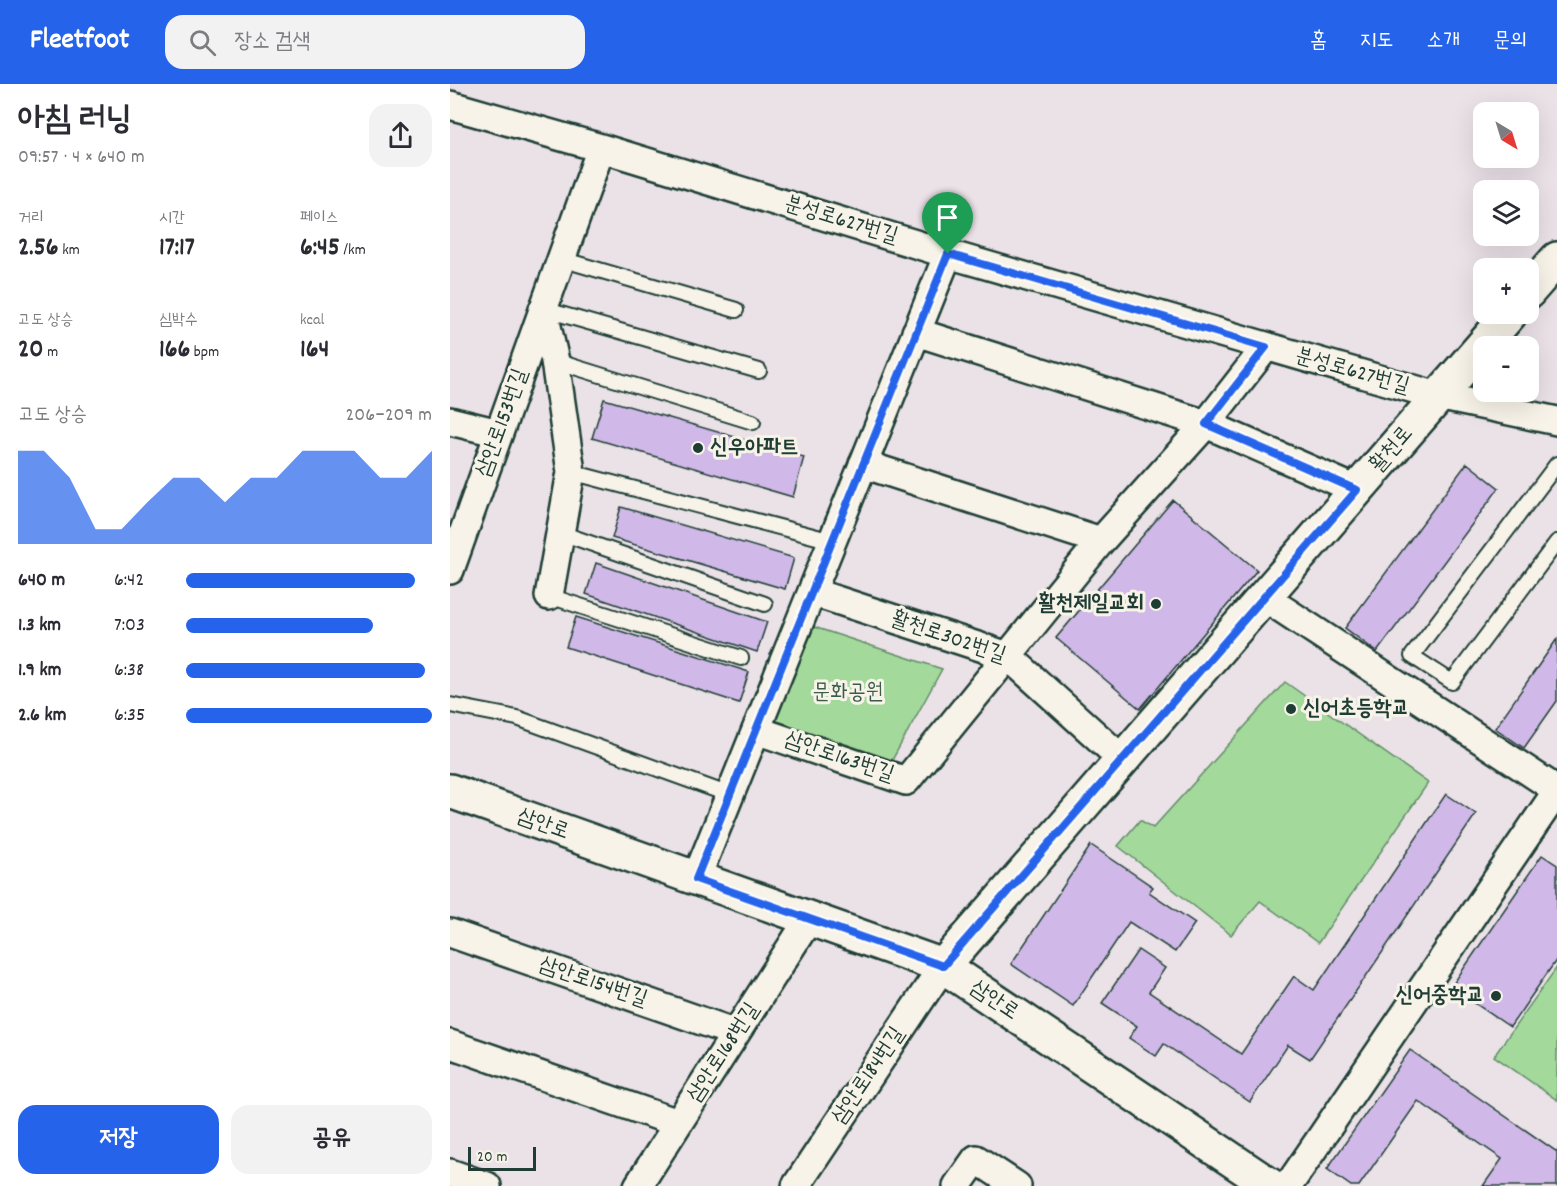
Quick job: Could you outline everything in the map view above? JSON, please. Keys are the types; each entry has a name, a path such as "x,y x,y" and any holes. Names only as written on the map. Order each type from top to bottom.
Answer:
{"main road":[{"path":"1539,280 1557,260"},
{"name":"활천로","path":"943,966 1501,324"},
{"name":"삼안로","path":"450,791 943,966 1271,1186"}],"street":[{"name":"분성로627번길","path":"450,105 1266,347 1438,396 1557,421"},
{"name":"삼안로153번길","path":"450,570 601,148"},
{"name":"삼안로163번길","path":"696,879 948,254"},
{"name":"삼안로153번길","path":"543,309 555,361 571,472 549,596"},
{"path":"916,332 1206,424 1357,490"},
{"name":"분성로627번길","path":"1008,656 1101,541 1206,424 1266,347"},
{"path":"450,420 499,433"},
{"path":"863,464 1101,541"},
{"name":"활천로302번길","path":"812,592 1008,656 1123,760"},
{"path":"1264,597 1557,790 1288,1186"},
{"name":"삼안로163번길","path":"756,730 906,781 1008,656"},
{"name":"삼안로168번길","path":"638,1186 809,919"},
{"name":"삼안로154번길","path":"450,933 736,1033"},
{"name":"삼안로184번길","path":"796,1186 943,966"},
{"path":"450,1044 678,1123"},
{"path":"957,1186 976,1159 1017,1186"},
{"path":"450,1173 487,1186"}],"lane":[{"path":"561,258 736,310"},
{"path":"543,309 759,371"},
{"path":"555,361 753,422"},
{"path":"1557,464 1412,656 1452,682 1557,542"},
{"path":"571,472 832,541"},
{"path":"561,533 765,604"},
{"path":"549,596 741,658"},
{"path":"450,705 517,718 730,795"}],"green space":[{"name":"문화공원","path":"814,627 942,669 891,762 772,724"},
{"path":"1285,682 1428,783 1318,943 1260,901 1231,935 1118,846 1140,820 1153,828"},
{"path":"1557,967 1557,1100 1494,1056"}],"building":[{"name":"신우아파트","path":"604,399 804,457 793,497 592,438"},
{"path":"1467,463 1499,488 1377,652 1345,628"},
{"name":"활천제일교회","path":"1173,500 1257,570 1140,709 1056,638"},
{"path":"621,507 794,558 785,589 612,538"},
{"path":"596,563 767,622 757,652 586,594"},
{"path":"576,617 749,672 739,703 566,647"},
{"path":"1557,639 1557,701 1524,748 1495,728"},
{"path":"1446,794 1476,814 1310,1059 1288,1045 1250,1102 1164,1044 1156,1056 1129,1038 1137,1026 1102,1003 1138,950 1165,968 1149,992 1241,1054 1294,976 1314,990"},
{"path":"1091,845 1153,887 1149,892 1195,923 1175,952 1129,922 1073,1006 1011,964"},
{"path":"1542,855 1557,865 1557,959 1510,1027 1451,987"},
{"path":"1410,1050 1557,1152 1557,1186 1483,1186 1502,1159 1418,1101 1359,1186 1351,1186 1327,1169"}],"place":[{"name":"신우아파트","path":"698,448"},
{"name":"활천제일교회","path":"1156,604"},
{"name":"신어초등학교","path":"1291,709"},
{"name":"신어중학교","path":"1496,996"}],"route":[{"path":"948,254 1266,347 1206,424 1357,490 943,966 696,879 948,254"}]}
